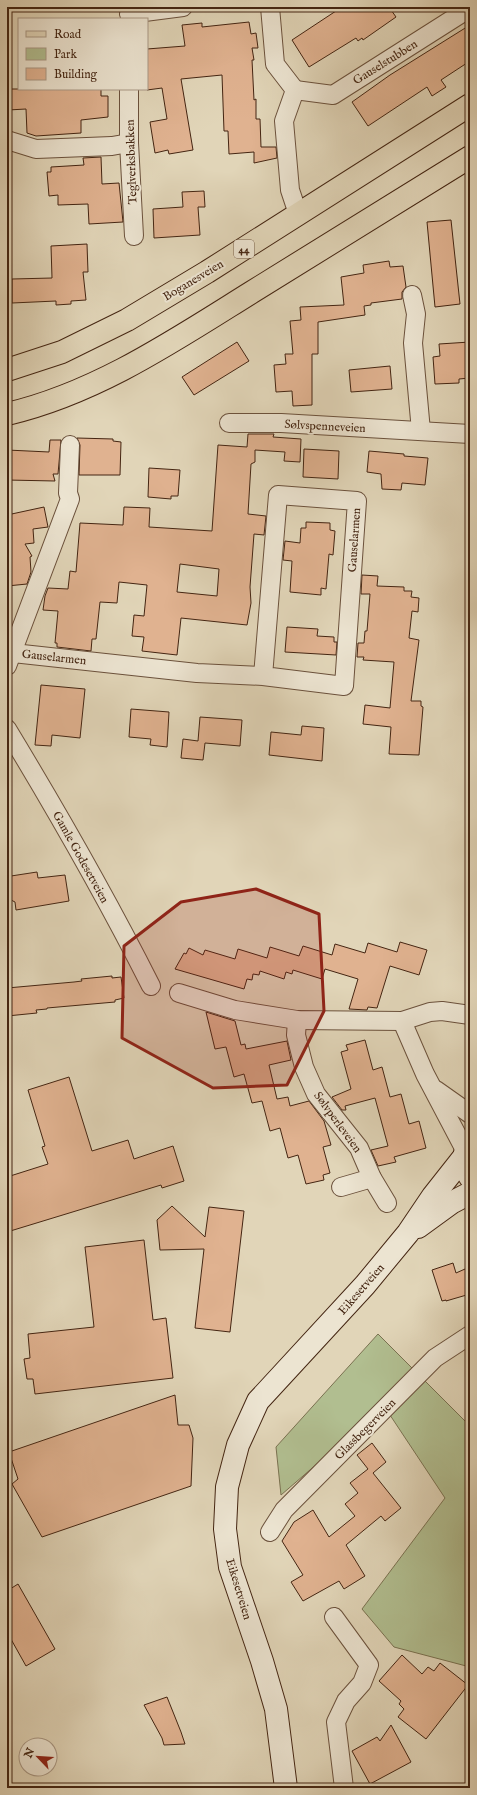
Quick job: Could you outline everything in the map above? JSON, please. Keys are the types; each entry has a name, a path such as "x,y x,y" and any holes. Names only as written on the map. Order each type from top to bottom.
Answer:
{"main road":[{"name":"Boganesveien","path":"7,370 62,352 127,320 470,105"},
{"path":"7,414 37,406 80,389 155,352 470,157"},
{"name":"Eikesetveien","path":"286,1788 276,1710 262,1661 230,1567 225,1529 227,1487 238,1445 258,1401 365,1285 408,1233 433,1196 467,1157"},
{"name":"Eikesetveien","path":"408,1233 451,1203 470,1193"}],"street":[{"path":"129,13 183,7"},
{"path":"270,7 274,64 295,90 284,121 290,190 298,214"},
{"name":"Gauselstubben","path":"295,90 333,95 470,8"},
{"name":"Teglverksbakken","path":"129,90 129,143 134,236"},
{"path":"7,140 36,149 112,146 129,143"},
{"path":"412,295 416,314 413,343 421,431"},
{"name":"Sølvspenneveien","path":"229,423 281,423 470,434"},
{"path":"10,659 70,499 68,493 70,445"},
{"name":"Gauselarmen","path":"10,659 197,673 263,676 344,686 357,501 278,495 263,676"},
{"name":"Gamle Godesetveien","path":"7,729 46,792 151,986"},
{"path":"179,993 235,1010 297,1020 402,1021 436,1012 470,1015"},
{"name":"Sølvperleveien","path":"297,1020 296,1034 304,1067 316,1094 359,1148 372,1178 386,1203"},
{"path":"402,1021 432,1087 467,1157"},
{"path":"432,1087 470,1114"},
{"path":"341,1187 372,1178"},
{"name":"Glassbegerveien","path":"270,1532 284,1510 435,1358 470,1334"},
{"path":"334,1617 369,1664 362,1683 346,1701 336,1722 344,1788"}],"highlighted area":[{"path":"256,889 319,914 324,1011 287,1085 213,1088 122,1038 124,946 181,902"}],"green space":[{"path":"378,1334 470,1426 470,1667 394,1647 362,1609 445,1498 384,1406 281,1495 276,1447"}],"building":[{"path":"342,7 389,7 396,17 363,40 362,38 358,41 356,38 309,67 292,40"},
{"path":"249,22 251,34 256,33 258,48 252,48 254,60 252,60 254,100 256,99 256,119 260,119 261,147 276,147 277,158 254,163 254,152 229,154 228,131 224,131 222,75 181,79 193,150 169,154 168,150 155,153 150,122 167,119 162,88 148,90 148,49 185,46 182,25 202,23 202,27"},
{"path":"470,25 470,61 441,80 446,87 432,96 427,87 368,126 352,102 390,75"},
{"path":"7,89 101,90 101,96 108,96 108,117 81,120 81,133 36,136 27,133 26,109 8,110"},
{"path":"101,157 102,184 119,183 123,222 89,224 88,204 58,205 58,195 49,196 47,172 51,172 51,167 84,165 83,158"},
{"path":"204,191 205,207 198,207 200,235 154,238 153,209 183,207 182,192"},
{"path":"451,220 460,304 435,307 427,222"},
{"path":"87,244 88,272 83,272 86,300 71,301 71,304 56,305 56,301 12,303 12,279 52,278 51,246"},
{"path":"389,261 390,267 403,266 406,287 402,292 402,299 371,303 371,305 364,306 365,315 318,322 318,354 312,354 312,405 293,406 292,391 276,392 274,365 286,364 285,354 293,354 290,321 301,320 300,307 344,305 341,277 364,273 363,265"},
{"path":"237,342 249,361 194,395 182,377"},
{"path":"470,342 470,378 459,379 459,383 435,384 433,357 440,356 439,344"},
{"path":"390,366 392,389 351,392 349,370"},
{"path":"248,434 274,434 273,437 301,439 300,462 284,461 285,452 255,450 255,462 251,464 248,514 266,516 264,535 254,534 250,587 251,603 247,625 181,618 177,655 142,651 144,637 132,636 134,615 144,616 147,585 119,582 117,603 100,602 96,639 92,639 91,651 57,647 57,643 55,643 58,611 43,610 45,596 48,588 68,589 70,571 76,572 80,523 123,525 124,507 150,508 149,527 212,531 218,445 247,447","holes":["180,564 219,569 217,596 177,592"]},
{"path":"77,438 113,439 113,441 121,442 120,475 79,475 80,445"},
{"path":"50,440 61,440 58,474 53,474 55,481 7,480 7,450 49,452"},
{"path":"304,449 339,451 338,479 303,477"},
{"path":"369,451 428,458 425,485 402,483 401,490 382,489 381,474 367,472"},
{"path":"149,468 180,470 178,496 171,496 171,499 148,497"},
{"path":"44,507 48,527 33,529 34,543 25,544 32,556 30,557 31,572 27,584 7,586 7,515"},
{"path":"306,522 330,523 330,530 335,531 333,555 329,554 326,589 321,588 321,595 290,592 292,561 283,560 285,541 300,543 301,528 306,528"},
{"path":"362,575 378,576 377,586 404,587 404,591 412,591 411,597 419,598 418,612 412,611 409,638 419,640 411,701 421,701 421,706 423,707 419,755 389,754 391,727 363,724 365,705 390,708 394,662 363,660 364,657 357,657 358,643 364,643 365,631 367,631 370,594 361,594"},
{"path":"287,627 318,629 317,636 334,637 334,642 337,642 336,655 285,652"},
{"path":"41,685 85,689 80,738 52,735 51,746 35,745"},
{"path":"131,709 169,712 167,747 150,745 151,739 129,737"},
{"path":"200,717 242,720 240,746 205,743 203,760 181,758 183,739 198,741"},
{"path":"302,726 324,728 322,761 269,755 271,732 301,735"},
{"path":"37,872 38,878 65,875 69,901 16,910 15,902 7,898 7,879 11,878 11,876"},
{"path":"400,942 427,950 419,975 390,966 377,1008 368,1007 367,1010 349,1009 358,979 325,969 322,979 293,970 292,974 286,972 284,979 260,971 259,975 253,974 252,980 247,979 244,989 175,969 184,953 186,954 189,948 203,955 205,950 235,959 238,949 267,958 270,947 299,956 303,946 332,955 335,944 365,953 368,943 397,952"},
{"path":"112,976 112,978 121,977 124,998 115,1000 115,1002 47,1008 36,1010 37,1013 7,1016 7,988 74,982 82,981 81,979"},
{"path":"206,1012 235,1021 241,1045 245,1044 246,1049 287,1041 291,1060 269,1065 277,1099 288,1097 290,1106 309,1101 324,1121 331,1145 323,1147 330,1173 323,1175 324,1180 306,1184 298,1155 288,1158 280,1128 270,1131 262,1101 252,1103 244,1074 234,1077 226,1047 215,1049"},
{"path":"365,1040 373,1070 382,1067 390,1097 401,1094 409,1124 419,1121 426,1148 394,1157 396,1162 378,1166 371,1150 388,1146 375,1098 345,1106 346,1110 342,1110 332,1097 351,1089 341,1052 348,1050 346,1045"},
{"path":"69,1077 92,1151 128,1140 134,1159 173,1146 184,1181 162,1188 161,1185 7,1232 7,1177 48,1164 42,1147 45,1146 28,1090"},
{"path":"172,1206 205,1237 209,1207 244,1211 230,1332 195,1328 204,1249 160,1250 157,1220"},
{"path":"144,1240 153,1320 166,1318 173,1378 35,1394 33,1379 27,1379 24,1359 30,1358 28,1334 94,1327 85,1247"},
{"path":"453,1263 456,1273 465,1269 470,1284 470,1294 442,1301 432,1270"},
{"path":"175,1395 178,1425 189,1425 193,1438 191,1486 42,1537 12,1484 18,1479 9,1452"},
{"path":"372,1443 386,1462 373,1473 401,1508 385,1521 381,1516 346,1545 365,1576 344,1589 339,1581 303,1601 291,1582 303,1575 282,1541 294,1522 313,1510 329,1537 355,1516 345,1504 358,1493 350,1483 368,1469 357,1455"},
{"path":"18,1584 55,1649 26,1666 7,1632 7,1591"},
{"path":"402,1655 422,1674 428,1667 434,1671 440,1663 468,1685 426,1739 398,1717 404,1709 399,1704 401,1701 379,1681"},
{"path":"167,1697 185,1744 164,1745 162,1738 144,1705"},
{"path":"391,1725 411,1762 370,1784 352,1751 377,1737 380,1741"}]}
